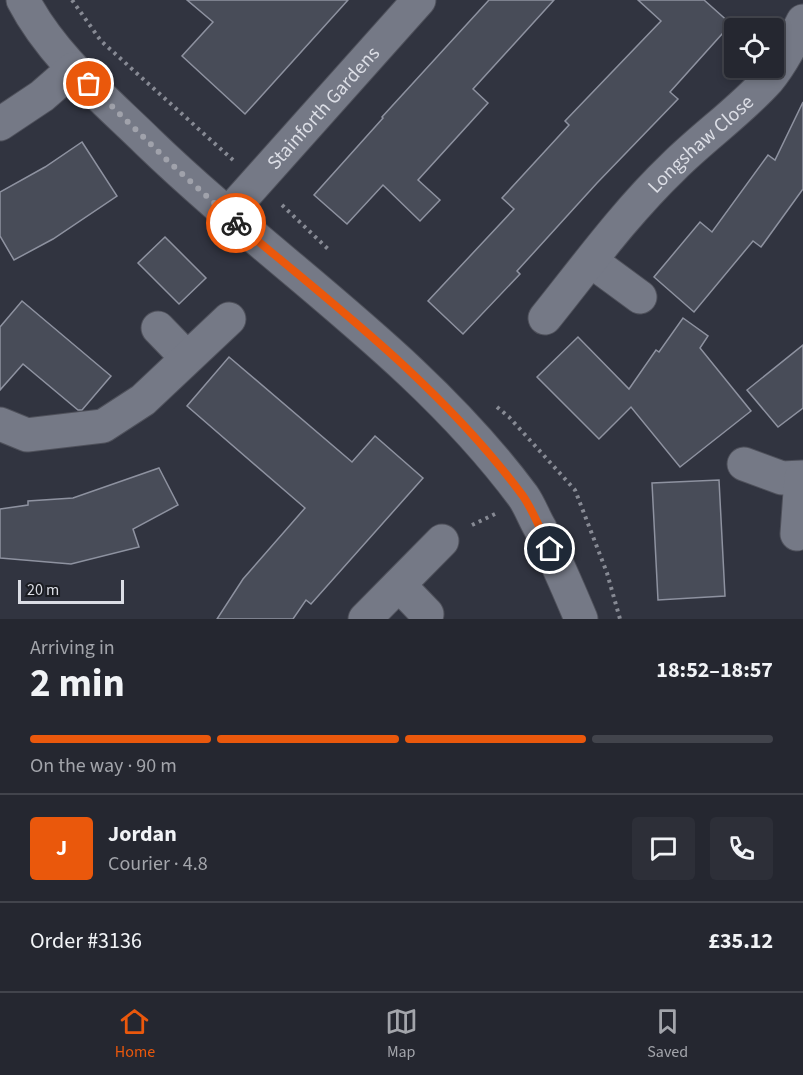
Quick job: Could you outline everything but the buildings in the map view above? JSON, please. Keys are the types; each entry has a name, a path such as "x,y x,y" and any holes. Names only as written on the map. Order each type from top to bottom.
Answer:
{"street":[{"path":"23,0 30,15 73,69 227,215 388,351 463,423 524,498 559,566 581,619"},
{"name":"Stainforth Gardens","path":"227,215 419,0"},
{"name":"Longshaw Close","path":"545,318 623,220 673,167 725,122 769,79 803,21"},
{"path":"0,124 42,96 73,69"},
{"path":"591,261 640,297"},
{"path":"0,424 27,435 103,426 143,400 229,319"},
{"path":"158,328 187,358"},
{"path":"744,464 782,478 802,478 797,534"},
{"path":"365,619 442,541"},
{"path":"399,585 427,614"}],"path":[{"path":"442,541 524,498"},
{"path":"484,507 496,523"}],"way so far":[{"path":"89,84 236,223"}],"route":[{"path":"236,223 380,344 463,423 524,498 550,549"}]}
